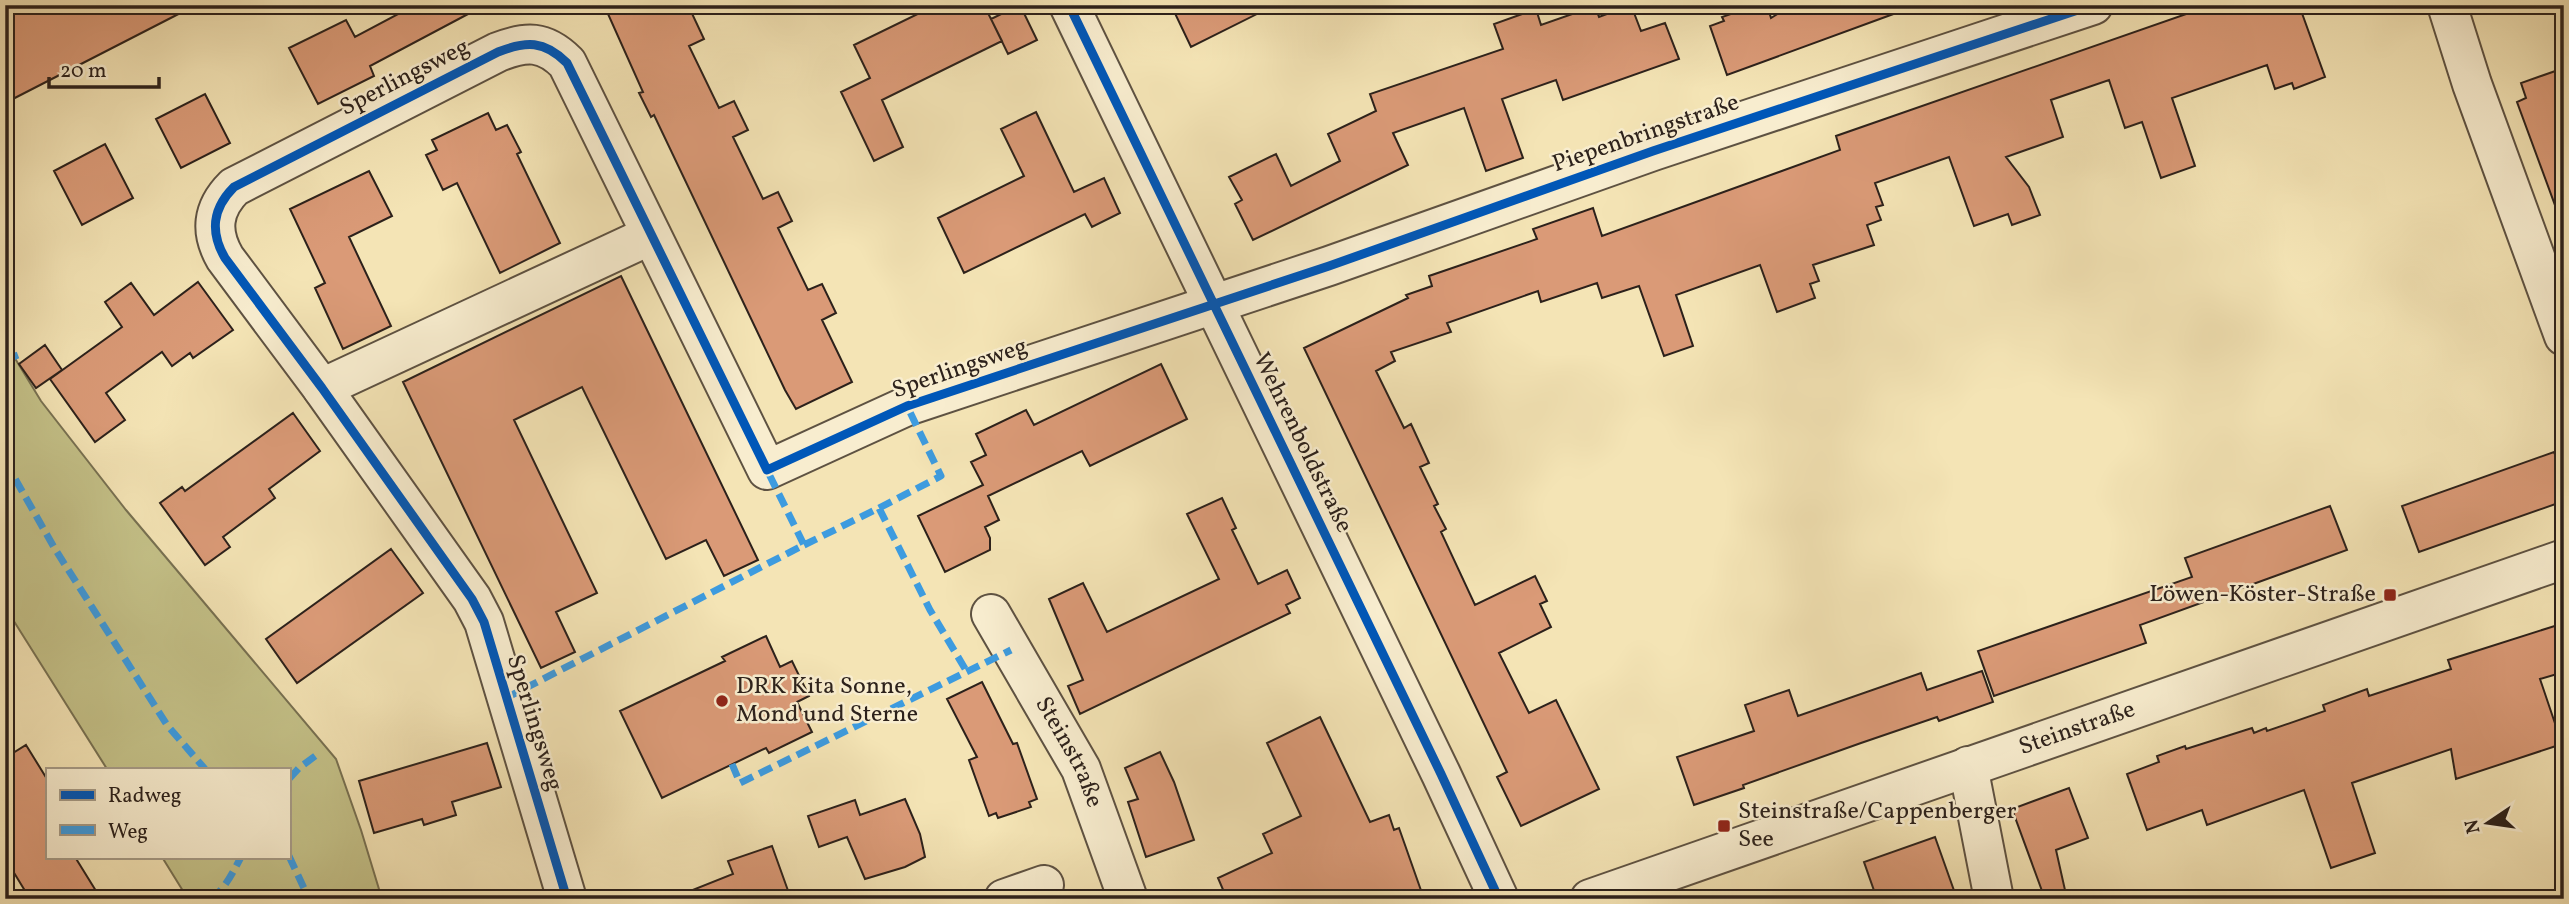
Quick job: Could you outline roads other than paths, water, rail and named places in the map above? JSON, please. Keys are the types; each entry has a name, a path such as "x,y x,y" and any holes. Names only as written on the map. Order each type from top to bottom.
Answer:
{"street":[{"name":"Wehrenboldstraße","path":"1069,5 1499,899"},
{"name":"Piepenbringstraße","path":"1213,303 1329,266 1653,151 2093,5"},
{"path":"2447,5 2472,83 2564,336"},
{"name":"Sperlingsweg","path":"567,899 484,622 472,599 322,388 225,258 215,234 215,219 219,207 234,187 498,52 516,45 532,43 558,54 566,63 767,470 907,406 1213,303"},
{"path":"322,388 651,235"},
{"name":"Steinstraße","path":"1590,899 2564,559"},
{"name":"Steinstraße","path":"991,614 1081,769 1128,899"},
{"path":"1968,766 1994,899"},
{"path":"1004,899 1044,885"}],"place":[{"name":"Löwen-Köster-Straße","path":"2390,595"},
{"name":"DRK Kita Sonne, Mond und Sterne","path":"722,701"},
{"name":"Steinstraße/Cappenberger See","path":"1724,826"}]}
